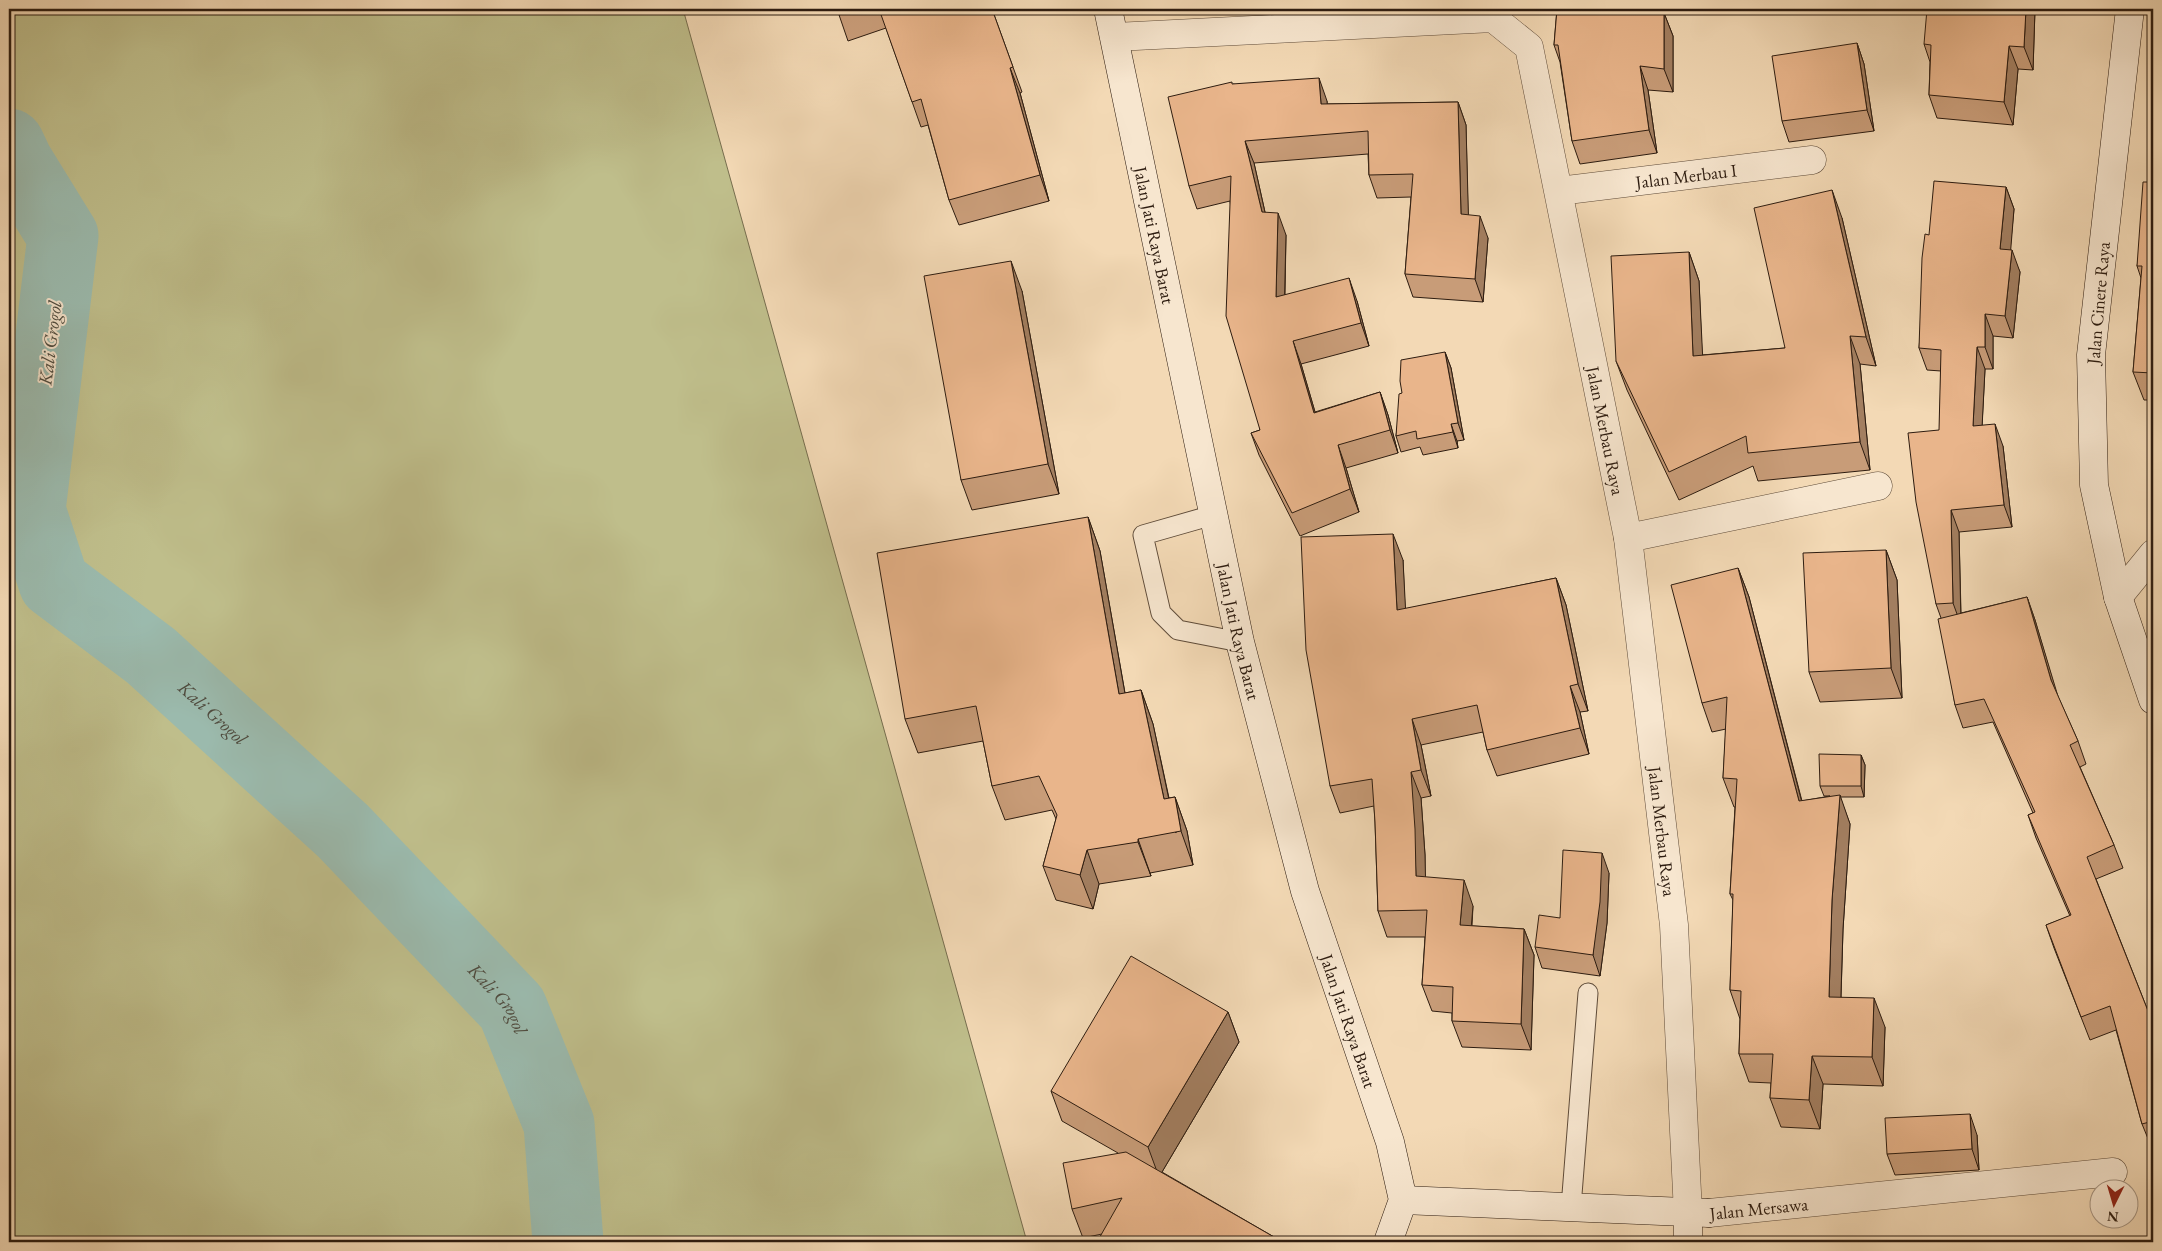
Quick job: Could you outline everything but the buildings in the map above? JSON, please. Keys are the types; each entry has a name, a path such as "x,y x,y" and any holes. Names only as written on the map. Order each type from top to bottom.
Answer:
{"street":[{"name":"Jalan Jati Raya Barat","path":"1108,9 1240,642 1305,891 1390,1142 1403,1200"},
{"name":"Jalan Cinere Raya","path":"2130,9 2091,355 2094,485 2118,597 2148,662 2153,700"},
{"name":"Jalan Merbau Raya","path":"1115,37 1493,18 1529,47 1628,538 1674,925 1699,1213 1688,1242"},
{"name":"Jalan Merbau I","path":"1559,191 1812,160"},
{"path":"1628,538 1878,486"},
{"path":"2118,597 2153,554"},
{"name":"Jalan Mersawa","path":"1403,1200 1699,1213 2112,1172"},
{"path":"1388,1242 1403,1200"}],"lane":[{"path":"1213,515 1144,535 1161,613 1178,630 1240,642"},
{"path":"1571,1207 1588,993"}],"shaded area":[{"path":"9,9 683,9 1027,1242 9,1242"}],"waterway":[{"name":"Kali Grogol","path":"9,144 18,163 63,236 30,510 54,583 151,656 343,831 512,1008 559,1124 568,1242"}]}
